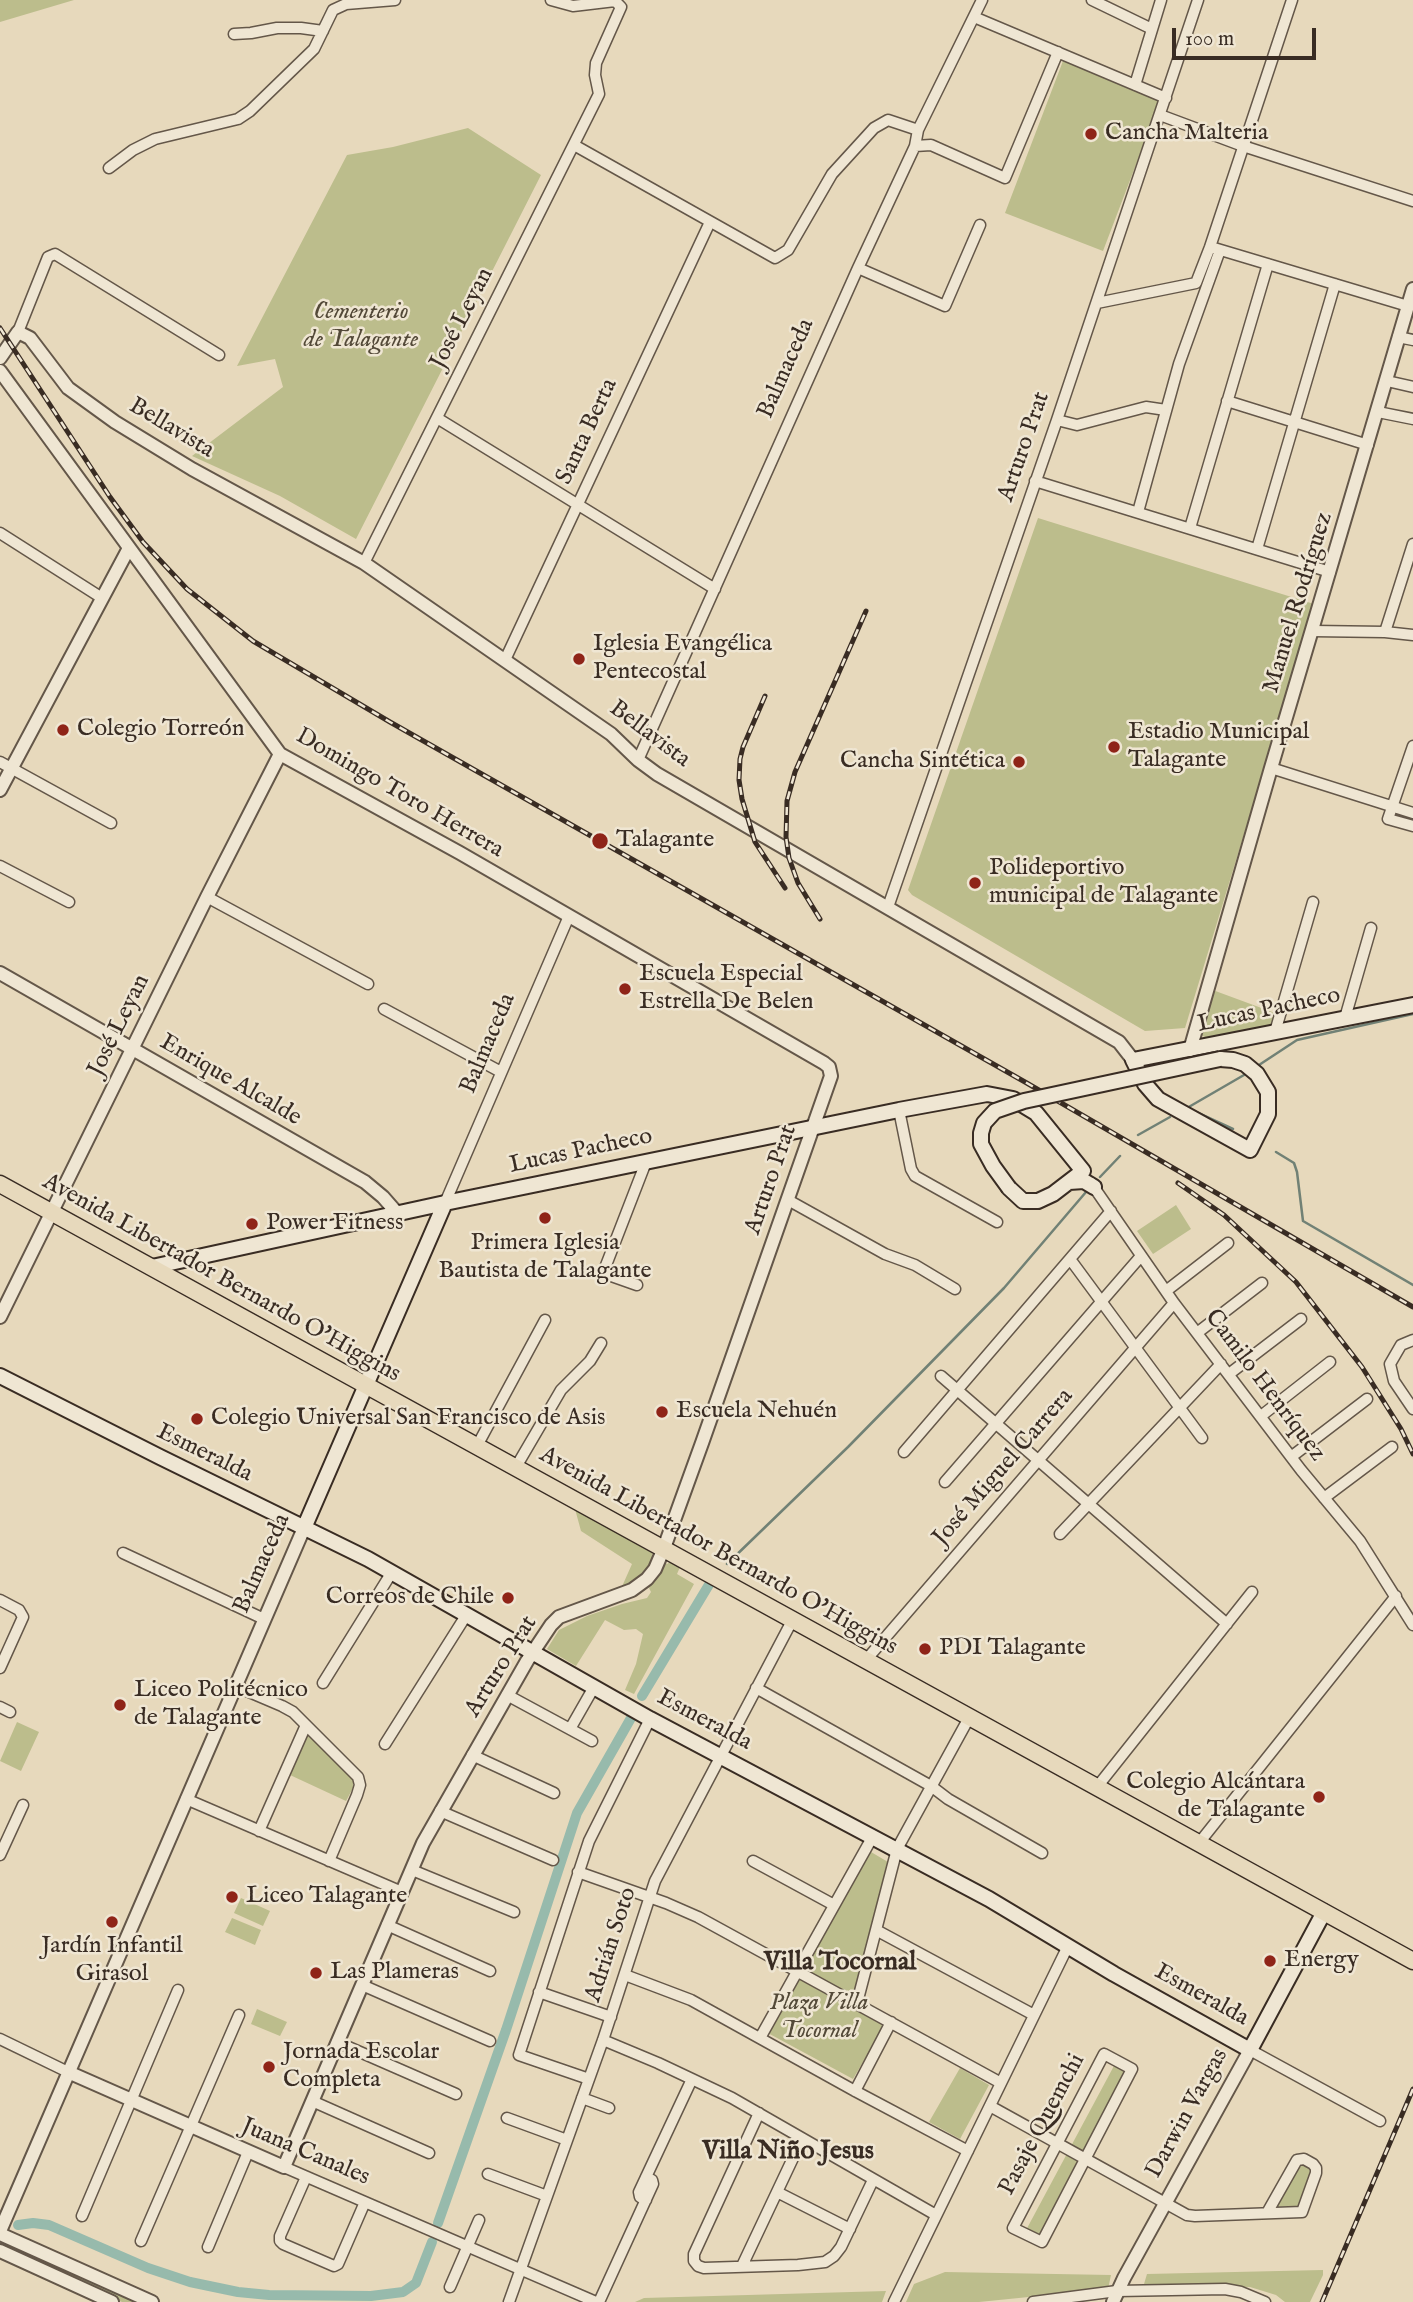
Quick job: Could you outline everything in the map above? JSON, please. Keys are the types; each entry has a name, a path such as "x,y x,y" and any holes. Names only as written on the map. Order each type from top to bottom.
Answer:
{"main road":[{"name":"Lucas Pacheco","path":"1133,1060 1413,1005"},
{"name":"Lucas Pacheco","path":"152,1267 445,1203 987,1094 1005,1097 1021,1103 1036,1113 1083,1171 1053,1194 1033,1202 1018,1198 1009,1188 981,1144 984,1123 995,1111 1024,1101 1220,1059 1245,1064 1258,1074 1268,1092 1268,1114 1250,1150"},
{"name":"Bellavista","path":"1133,1060 1145,1084 1158,1099 1250,1150"},
{"path":"1071,1156 1069,1182 1084,1181 1094,1187"},
{"name":"Avenida Libertador Bernardo O'Higgins","path":"0,1184 1413,1961"},
{"name":"Balmaceda","path":"304,1528 445,1203"},
{"name":"Esmeralda","path":"0,1376 346,1547 650,1719 873,1836 1027,1921 1114,1974 1250,2050"},
{"name":"Darwin Vargas","path":"1250,2050 1324,1912"}],"street":[{"path":"109,168 133,150 155,139 238,119 250,111 314,49 330,14 342,5 396,0"},
{"path":"551,0 573,6 622,2"},
{"name":"Balmaceda","path":"638,760 915,146 918,130 982,0"},
{"path":"1093,0 1152,29"},
{"path":"1135,85 1161,0"},
{"name":"Arturo Prat","path":"888,907 1097,303 1198,0"},
{"path":"1138,513 1243,146 1292,0"},
{"name":"José Leyan","path":"364,563 599,94 596,64 621,12 622,2"},
{"path":"975,17 1166,98"},
{"path":"233,34 277,28 323,31"},
{"path":"915,146 931,145 1005,178 1058,52"},
{"path":"1160,115 1243,146 1413,201"},
{"path":"574,145 775,258 788,250 832,174 874,128 888,120 918,130"},
{"name":"Santa Berta","path":"505,660 710,222"},
{"path":"858,268 945,306 980,225"},
{"path":"1097,303 1196,283 1215,248"},
{"path":"1215,248 1408,306"},
{"path":"0,358 24,335 48,257 54,254 219,355"},
{"path":"1189,528 1268,264"},
{"path":"1257,549 1335,284"},
{"name":"Manuel Rodríguez","path":"1190,1050 1413,289"},
{"name":"Bellavista","path":"24,335 68,388 115,422 192,469 364,563 611,734 657,774 1119,1042 1133,1060"},
{"path":"1398,337 1413,340"},
{"name":"Domingo Toro Herrera","path":"0,371 281,754 337,783 569,916 824,1063 831,1070"},
{"path":"1387,381 1413,387"},
{"path":"1227,401 1368,445"},
{"path":"1057,420 1077,425 1149,407 1166,410"},
{"path":"1378,412 1413,419"},
{"path":"437,418 715,589"},
{"path":"1035,481 1330,572"},
{"path":"0,533 102,598"},
{"path":"1385,632 1413,544"},
{"path":"0,790 6,765 129,548"},
{"path":"1313,631 1413,635"},
{"path":"1413,746 1388,819 1413,826"},
{"name":"José Leyan","path":"0,1317 281,754"},
{"path":"6,765 111,823"},
{"path":"1271,768 1413,813"},
{"path":"0,866 69,902"},
{"path":"207,898 369,984"},
{"path":"1275,1032 1313,902"},
{"name":"Balmaceda","path":"445,1203 569,916"},
{"path":"1345,1018 1371,928"},
{"name":"Enrique Alcalde","path":"0,973 365,1182 383,1196 397,1213"},
{"path":"384,1009 501,1072"},
{"name":"Arturo Prat","path":"284,2167 387,1925 440,1811 533,1653 551,1625 559,1618 632,1590 642,1584 655,1569 831,1079 831,1070"},
{"path":"899,1110 911,1169 915,1176 997,1222"},
{"path":"637,1285 603,1273 646,1162"},
{"name":"Camilo Henríquez","path":"1083,1171 1174,1303 1291,1457 1360,1541 1413,1625"},
{"path":"788,1200 885,1254 915,1265 955,1289"},
{"path":"904,1452 1111,1211"},
{"path":"1166,1291 1228,1243"},
{"path":"945,1482 1141,1256"},
{"path":"1070,1259 1202,1438"},
{"path":"1197,1333 1262,1283"},
{"name":"José Miguel Carrera","path":"866,1660 1174,1303"},
{"path":"1229,1374 1301,1319"},
{"path":"477,1446 545,1320"},
{"path":"1413,1340 1401,1345 1391,1364 1392,1375 1413,1409"},
{"path":"516,1467 561,1390 590,1361 601,1343"},
{"path":"1261,1416 1330,1362"},
{"path":"1060,1534 1221,1364"},
{"path":"941,1376 1227,1624"},
{"path":"1402,1392 1413,1398"},
{"path":"1291,1457 1367,1399"},
{"path":"1324,1497 1392,1447"},
{"name":"Balmaceda","path":"0,2232 304,1528"},
{"path":"123,1553 264,1619"},
{"path":"323,1683 392,1572"},
{"path":"1097,1787 1252,1592"},
{"path":"1199,1843 1396,1596"},
{"path":"0,1600 17,1608 22,1614 22,1623 0,1668"},
{"path":"385,1744 467,1614"},
{"name":"Adrián Soto","path":"509,2302 603,2040 650,1897 665,1861 793,1619"},
{"path":"235,1686 282,1706 306,1725 356,1774 359,1781 357,1795 328,1861"},
{"path":"570,1729 594,1687"},
{"path":"756,1688 932,1786 948,1799 1042,1853"},
{"path":"507,1695 592,1741"},
{"path":"0,1707 10,1712"},
{"path":"857,2003 897,1849 970,1716"},
{"path":"589,2079 519,2055 578,1872 600,1816 650,1719"},
{"path":"259,1831 306,1725"},
{"path":"472,1755 554,1793"},
{"path":"186,1799 402,1892"},
{"path":"0,1855 23,1805"},
{"path":"440,1811 553,1860"},
{"path":"760,2038 873,1836"},
{"path":"753,1861 834,1905"},
{"path":"412,1870 514,1912"},
{"path":"578,1872 698,1917 1001,2083"},
{"path":"387,1925 490,1971"},
{"path":"876,1930 1034,2015"},
{"path":"894,2302 1068,1946"},
{"path":"625,1975 691,2000 968,2151"},
{"path":"362,1984 490,2041"},
{"path":"82,2216 178,1990"},
{"path":"539,1992 611,2017"},
{"path":"141,2241 239,2015"},
{"path":"855,2091 891,2022"},
{"name":"Juana Canales","path":"0,2039 68,2073 598,2302"},
{"path":"603,2040 692,2079 759,2113 936,2215"},
{"path":"337,2042 456,2094"},
{"name":"Esmeralda","path":"1250,2050 1380,2122"},
{"name":"Darwin Vargas","path":"1115,2297 1250,2050"},
{"name":"Pasaje Quemchi","path":"1104,2054 1132,2069 1042,2242 1013,2228 1057,2144 1104,2054"},
{"path":"598,2302 646,2200 653,2182 646,2177 692,2079"},
{"path":"582,2098 609,2108"},
{"path":"312,2101 429,2153"},
{"path":"990,2106 1187,2215 1195,2216 1302,2212 1316,2173 1315,2166 1304,2159 1297,2160 1267,2213"},
{"path":"759,2113 694,2254 694,2262 701,2267 825,2262 838,2252 873,2180"},
{"path":"507,2118 567,2140"},
{"path":"742,2266 802,2139"},
{"path":"208,2247 248,2152"},
{"path":"488,2174 547,2196"},
{"path":"306,2177 280,2241 334,2266 338,2264 365,2202"},
{"path":"777,2192 850,2229"},
{"path":"450,2287 479,2220"},
{"path":"0,2232 152,2302"},
{"path":"0,2251 112,2302"},
{"path":"1033,2302 1225,2289 1265,2302"}],"green space":[{"path":"0,0 74,0 0,22"},
{"name":"Cancha Malteria","path":"1063,61 1161,99 1103,251 1005,213"},
{"name":"Cementerio de Talagante","path":"468,128 541,175 356,539 280,496 192,456 283,387 275,359 237,366 347,155 393,147"},
{"name":"Estadio Municipal Talagante","path":"1038,518 1314,604 1185,1028 1145,1031 912,895 908,890"},
{"path":"1210,989 1275,1013 1273,1024 1207,1038 1199,1034"},
{"path":"1176,1205 1191,1229 1153,1254 1137,1231"},
{"path":"575,1509 652,1553 648,1568 636,1584 620,1591 632,1564 581,1531"},
{"path":"662,1560 680,1567 677,1574 694,1584 634,1694 625,1690 636,1664 643,1634 636,1629 624,1630 605,1620 576,1666 547,1649 559,1630 587,1616 647,1598"},
{"path":"17,1722 39,1732 21,1771 0,1761"},
{"path":"309,1731 353,1779 353,1788 346,1801 290,1775"},
{"name":"Plaza Villa Tocornal","path":"871,1852 888,1862 855,2005 886,2023 853,2079 766,2032"},
{"path":"241,1898 270,1911 263,1926 234,1913"},
{"path":"232,1918 261,1930 255,1945 225,1932"},
{"path":"257,2009 287,2022 280,2036 251,2024"},
{"path":"1115,2064 1130,2066 1087,2149 1038,2238 1025,2232"},
{"path":"960,2068 989,2085 960,2139 929,2122"},
{"path":"1303,2163 1311,2168 1311,2172 1299,2206 1277,2207 1293,2176"},
{"path":"15,2245 143,2302 122,2302 101,2293 12,2252"},
{"path":"1323,2270 1310,2302 1285,2302 1276,2295 1250,2287 1144,2284 1147,2274"},
{"path":"945,2272 1111,2275 1108,2289 979,2302 906,2302 914,2284"},
{"path":"886,2291 882,2302 635,2302 644,2298"}],"waterway":[{"path":"1259,1065 1297,1040 1413,1014"},
{"path":"1187,1108 1244,1075"},
{"path":"1196,1112 1233,1129"},
{"path":"1138,1135 1170,1117"},
{"path":"1276,1152 1294,1163 1303,1221 1413,1285"},
{"path":"1100,1177 1120,1156"},
{"path":"727,1564 848,1447 1004,1288 1086,1192"},
{"path":"642,1696 710,1583"},
{"path":"438,2223 506,2030 577,1813 631,1718"},
{"path":"18,2225 49,2225 148,2268 190,2282 269,2295 371,2296 403,2292 416,2283 432,2242"}],"railway":[{"path":"0,328 110,497 143,542 187,589 253,641 1413,1307"},
{"path":"820,919 798,883 789,858 786,837 787,801 795,772 866,611"},
{"path":"765,696 743,747 739,780 755,842 785,888"},
{"path":"1178,1183 1224,1215 1296,1282 1362,1367 1401,1429 1413,1454"},
{"path":"1322,2302 1413,2089"}],"place":[{"name":"Cancha Malteria","path":"1091,134"},
{"name":"Iglesia Evangélica Pentecostal","path":"579,659"},
{"name":"Colegio Torreón","path":"63,730"},
{"name":"Estadio Municipal Talagante","path":"1114,747"},
{"name":"Cancha Sintética","path":"1019,762"},
{"name":"Talagante","path":"600,841"},
{"name":"Polideportivo municipal de Talagante","path":"975,883"},
{"name":"Escuela Especial Estrella De Belen","path":"625,989"},
{"name":"Primera Iglesia Bautista de Talagante","path":"545,1218"},
{"name":"Power Fitness","path":"252,1224"},
{"name":"Escuela Nehuén","path":"662,1412"},
{"name":"Colegio Universal San Francisco de Asis","path":"197,1419"},
{"name":"Correos de Chile","path":"508,1598"},
{"name":"PDI Talagante","path":"925,1649"},
{"name":"Liceo Politécnico de Talagante","path":"120,1705"},
{"name":"Colegio Alcántara de Talagante","path":"1319,1797"},
{"name":"Liceo Talagante","path":"232,1897"},
{"name":"Jardín Infantil Girasol","path":"112,1922"},
{"name":"Energy","path":"1270,1961"},
{"name":"Las Plameras","path":"316,1973"},
{"name":"Jornada Escolar Completa","path":"269,2067"}],"district":[{"name":"Villa Tocornal","path":"840,1964"},
{"name":"Villa Niño Jesus","path":"788,2153"}]}
